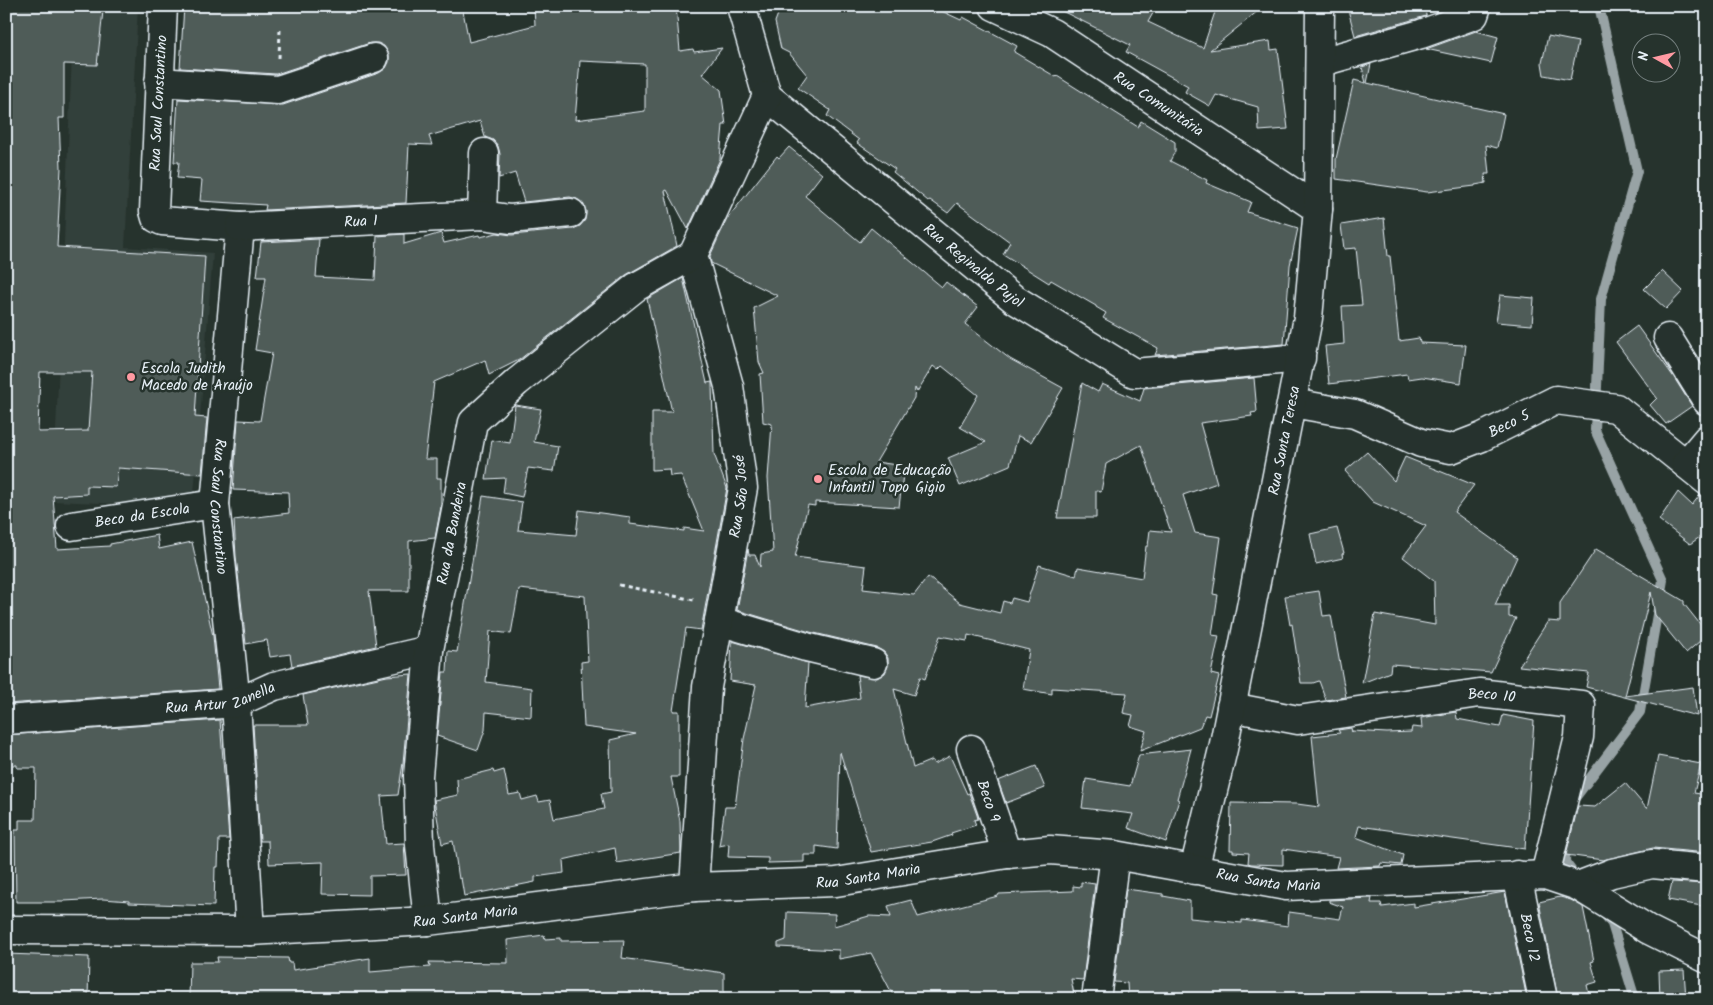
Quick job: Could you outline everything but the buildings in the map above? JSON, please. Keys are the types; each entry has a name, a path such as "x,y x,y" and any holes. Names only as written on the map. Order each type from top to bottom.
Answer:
{"street":[{"name":"Rua Saul Constantino","path":"163,6 154,211 156,218 162,221 240,227 215,504 236,703 250,931"},
{"path":"693,254 767,96 741,6"},
{"name":"Rua Comunitária","path":"994,6 1052,33 1318,209"},
{"name":"Rua Santa Teresa","path":"1194,870 1223,749 1308,318 1318,209 1321,62 1320,6"},
{"path":"1321,62 1420,34 1474,14 1477,6"},
{"path":"159,82 278,90 374,58"},
{"name":"Rua Reginaldo Pujol","path":"767,96 1014,299 1134,373 1301,358"},
{"path":"482,215 484,153"},
{"name":"Rua 1","path":"240,227 482,215 510,219 571,213"},
{"name":"Rua São José","path":"693,254 729,386 743,488 707,687 694,887"},
{"name":"Rua da Bandeira","path":"428,921 420,845 418,776 430,650 473,422 517,382 636,287 693,254"},
{"path":"1668,338 1707,401"},
{"name":"Beco 5","path":"1292,403 1355,414 1421,443 1451,448 1482,437 1556,400 1616,408 1707,481"},
{"path":"1686,464 1707,439"},
{"name":"Beco da Escola","path":"71,526 215,504"},
{"path":"721,613 806,647 873,662"},
{"name":"Rua Artur Zanella","path":"6,720 236,703 274,686 430,650"},
{"name":"Beco 10","path":"1231,707 1298,720 1480,693 1580,705 1579,737 1546,875"},
{"name":"Beco 9","path":"970,749 1007,854"},
{"name":"Rua Santa Maria","path":"6,930 250,931 428,921 694,887 836,882 1007,854 1050,850 1115,855 1286,886 1546,875 1578,886 1649,930 1707,959"},
{"path":"1096,999 1115,855"},
{"path":"1578,886 1612,873 1652,864 1707,869"},
{"name":"Beco 12","path":"1517,875 1543,999"}],"path":[{"path":"619,585 721,613"}],"shaded area":[{"name":"Escola Judith Macedo de Araújo","path":"74,6 138,6 125,247 213,253 193,507 53,501"}],"waterway":[{"path":"1572,802 1640,712 1663,580 1595,430 1601,299 1637,171 1599,6"},
{"path":"1566,837 1565,862 1577,878"},
{"path":"1603,912 1612,924 1635,999"}],"place":[{"name":"Escola Judith Macedo de Araújo","path":"131,377"},
{"name":"Escola de Educação Infantil Topo Gigio","path":"818,479"}]}
